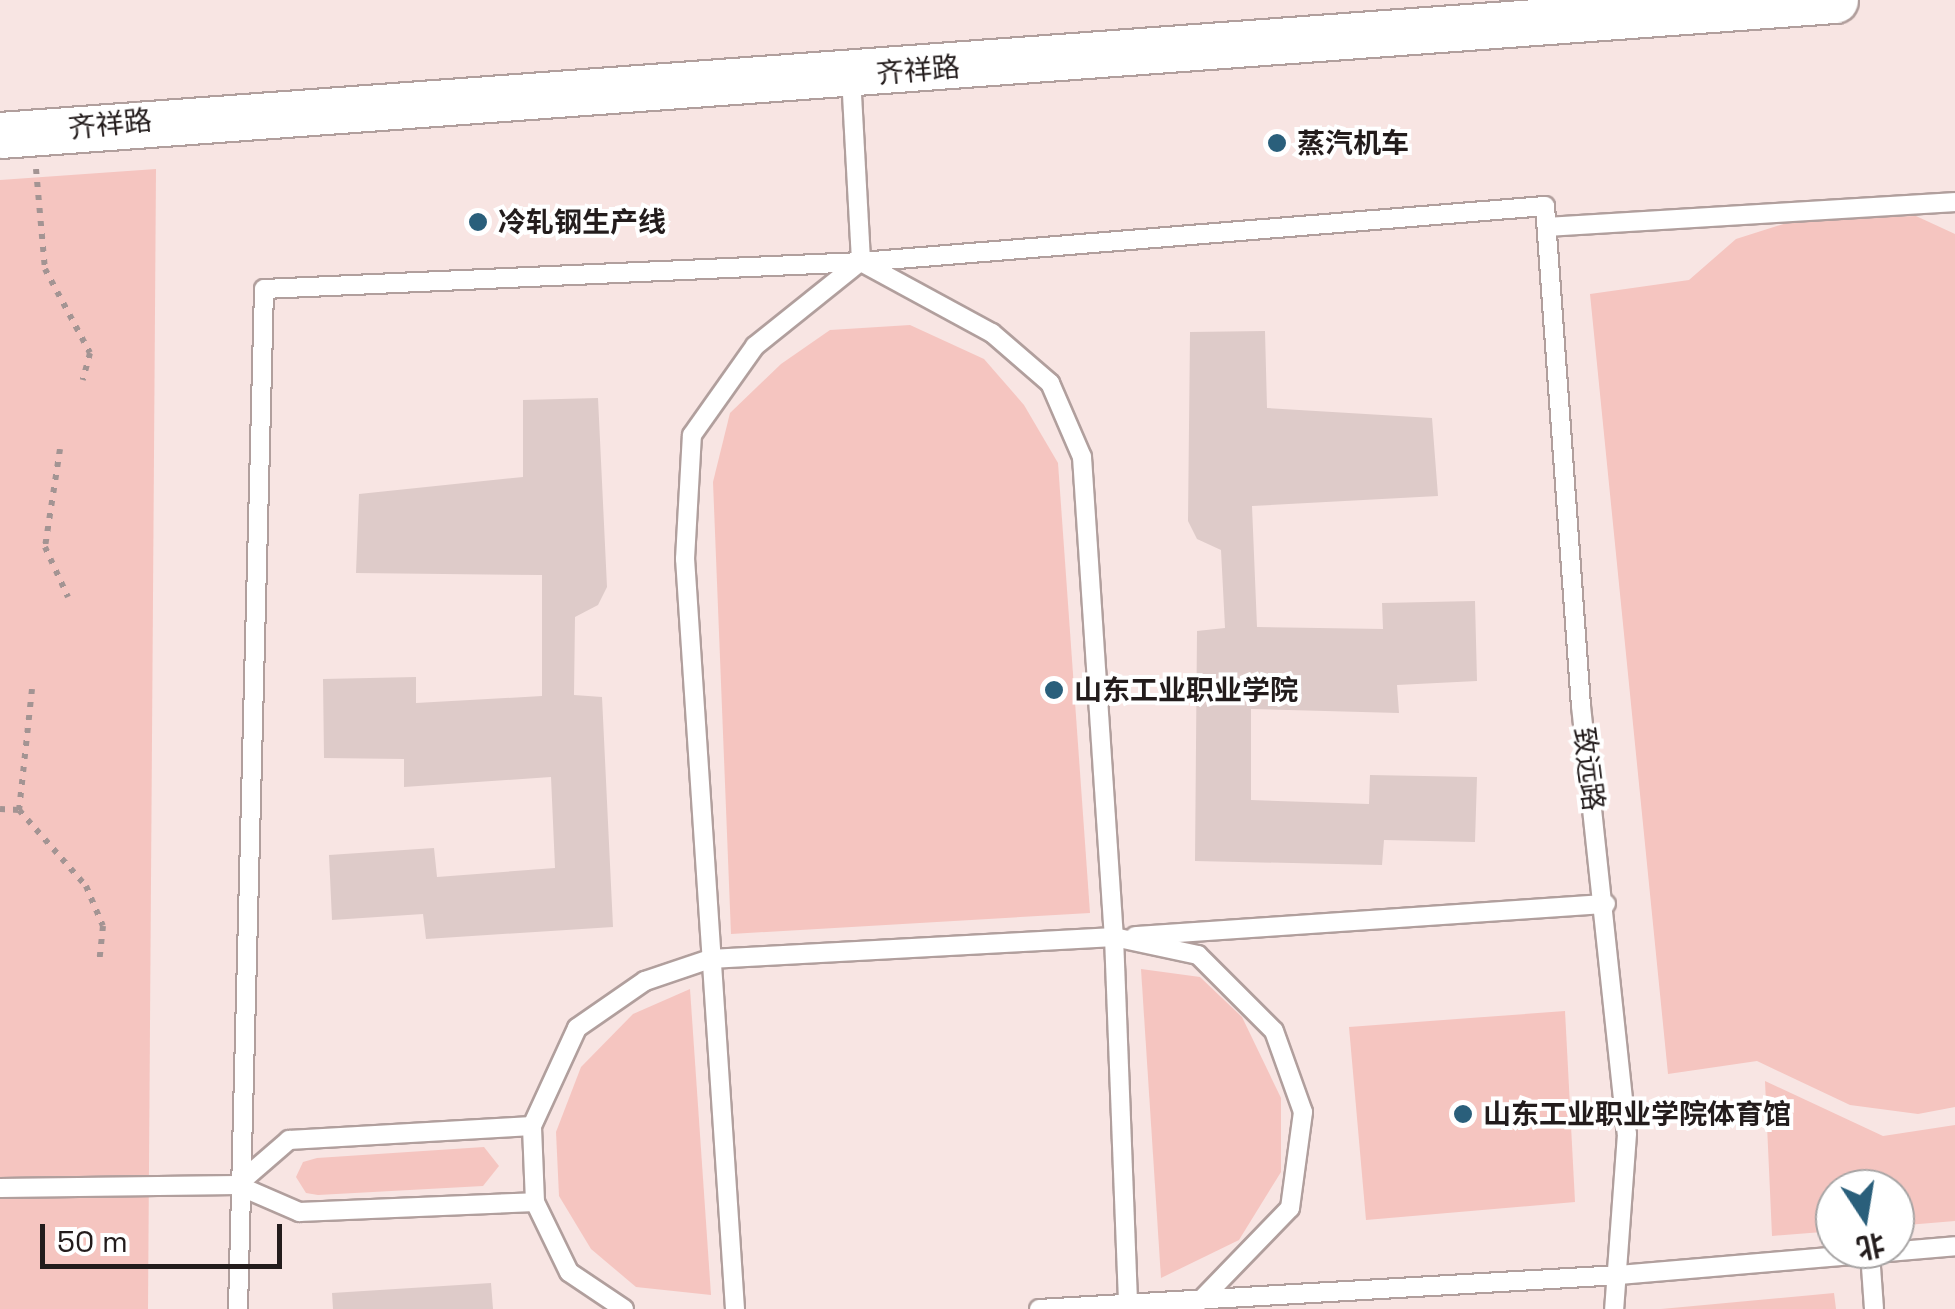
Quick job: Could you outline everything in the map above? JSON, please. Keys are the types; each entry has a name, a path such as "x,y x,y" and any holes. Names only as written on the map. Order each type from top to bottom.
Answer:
{"street":[{"name":"齐祥路","path":"16,134 851,76 1835,0"}],"lane":[{"path":"851,76 861,262"},
{"path":"238,1309 237,1185 264,289 861,262 1546,206 1547,228 1955,202"},
{"name":"致远路","path":"1547,228 1582,706 1606,904 1627,1134 1614,1309"},
{"path":"861,262 992,333 1050,382 1082,457 1114,937 1128,1307"},
{"path":"735,1309 684,560 692,435 755,346 861,262"},
{"path":"624,1309 569,1272 535,1202 532,1126 577,1028 645,982 710,959 1606,904"},
{"path":"1114,937 1198,955 1274,1030 1303,1112 1290,1208 1200,1301"},
{"path":"237,1185 289,1140 532,1126"},
{"path":"0,1188 237,1185 299,1212 535,1202"},
{"path":"1915,1250 1955,1246"},
{"path":"1039,1309 1128,1307 1815,1259"},
{"path":"1871,1269 1874,1309"}],"path":[{"path":"16,134 45,269 90,353 83,380"},
{"path":"60,449 45,547 68,598"},
{"path":"20,810 32,689"},
{"path":"0,809 20,810 86,886 102,926 100,964"}],"shaded area":[{"path":"156,169 148,1309 0,1309 0,180"},
{"path":"1916,216 1955,234 1955,1107 1918,1114 1850,1105 1757,1061 1668,1074 1590,294 1689,280 1736,239 1796,220"},
{"path":"910,325 984,359 1024,405 1058,463 1090,913 731,934 713,482 730,413 781,364 830,330"},
{"path":"1141,969 1200,977 1242,1017 1281,1098 1281,1172 1239,1240 1161,1278"},
{"path":"690,989 711,1295 636,1287 591,1249 559,1196 556,1132 581,1067 633,1014"},
{"name":"山东工业职业学院体育馆","path":"1565,1011 1575,1202 1366,1220 1349,1027"},
{"path":"1765,1081 1883,1136 1955,1125 1955,1221 1915,1224 1915,1169 1815,1169 1815,1233 1772,1236"},
{"path":"484,1147 499,1166 483,1186 318,1195 306,1193 296,1177 303,1162 317,1158"},
{"path":"1834,1293 1836,1309 1661,1309"}],"building":[{"path":"1265,331 1267,408 1432,418 1438,496 1252,506 1257,627 1383,629 1382,603 1475,601 1477,681 1397,685 1399,713 1251,709 1251,800 1369,804 1370,775 1477,777 1475,842 1384,840 1382,865 1195,861 1197,631 1225,628 1221,550 1197,539 1188,521 1190,332"},
{"path":"598,398 607,587 598,605 575,617 574,695 602,697 613,927 426,939 423,914 332,920 329,855 434,848 437,877 555,868 551,777 404,787 404,759 324,758 323,679 416,677 416,703 542,696 542,575 356,573 359,494 523,477 523,400"},
{"path":"491,1283 493,1309 333,1309 332,1293"}],"place":[{"name":"蒸汽机车","path":"1277,143"},
{"name":"冷轧钢生产线","path":"478,222"},
{"name":"山东工业职业学院","path":"1054,690"},
{"name":"山东工业职业学院体育馆","path":"1463,1114"}]}
